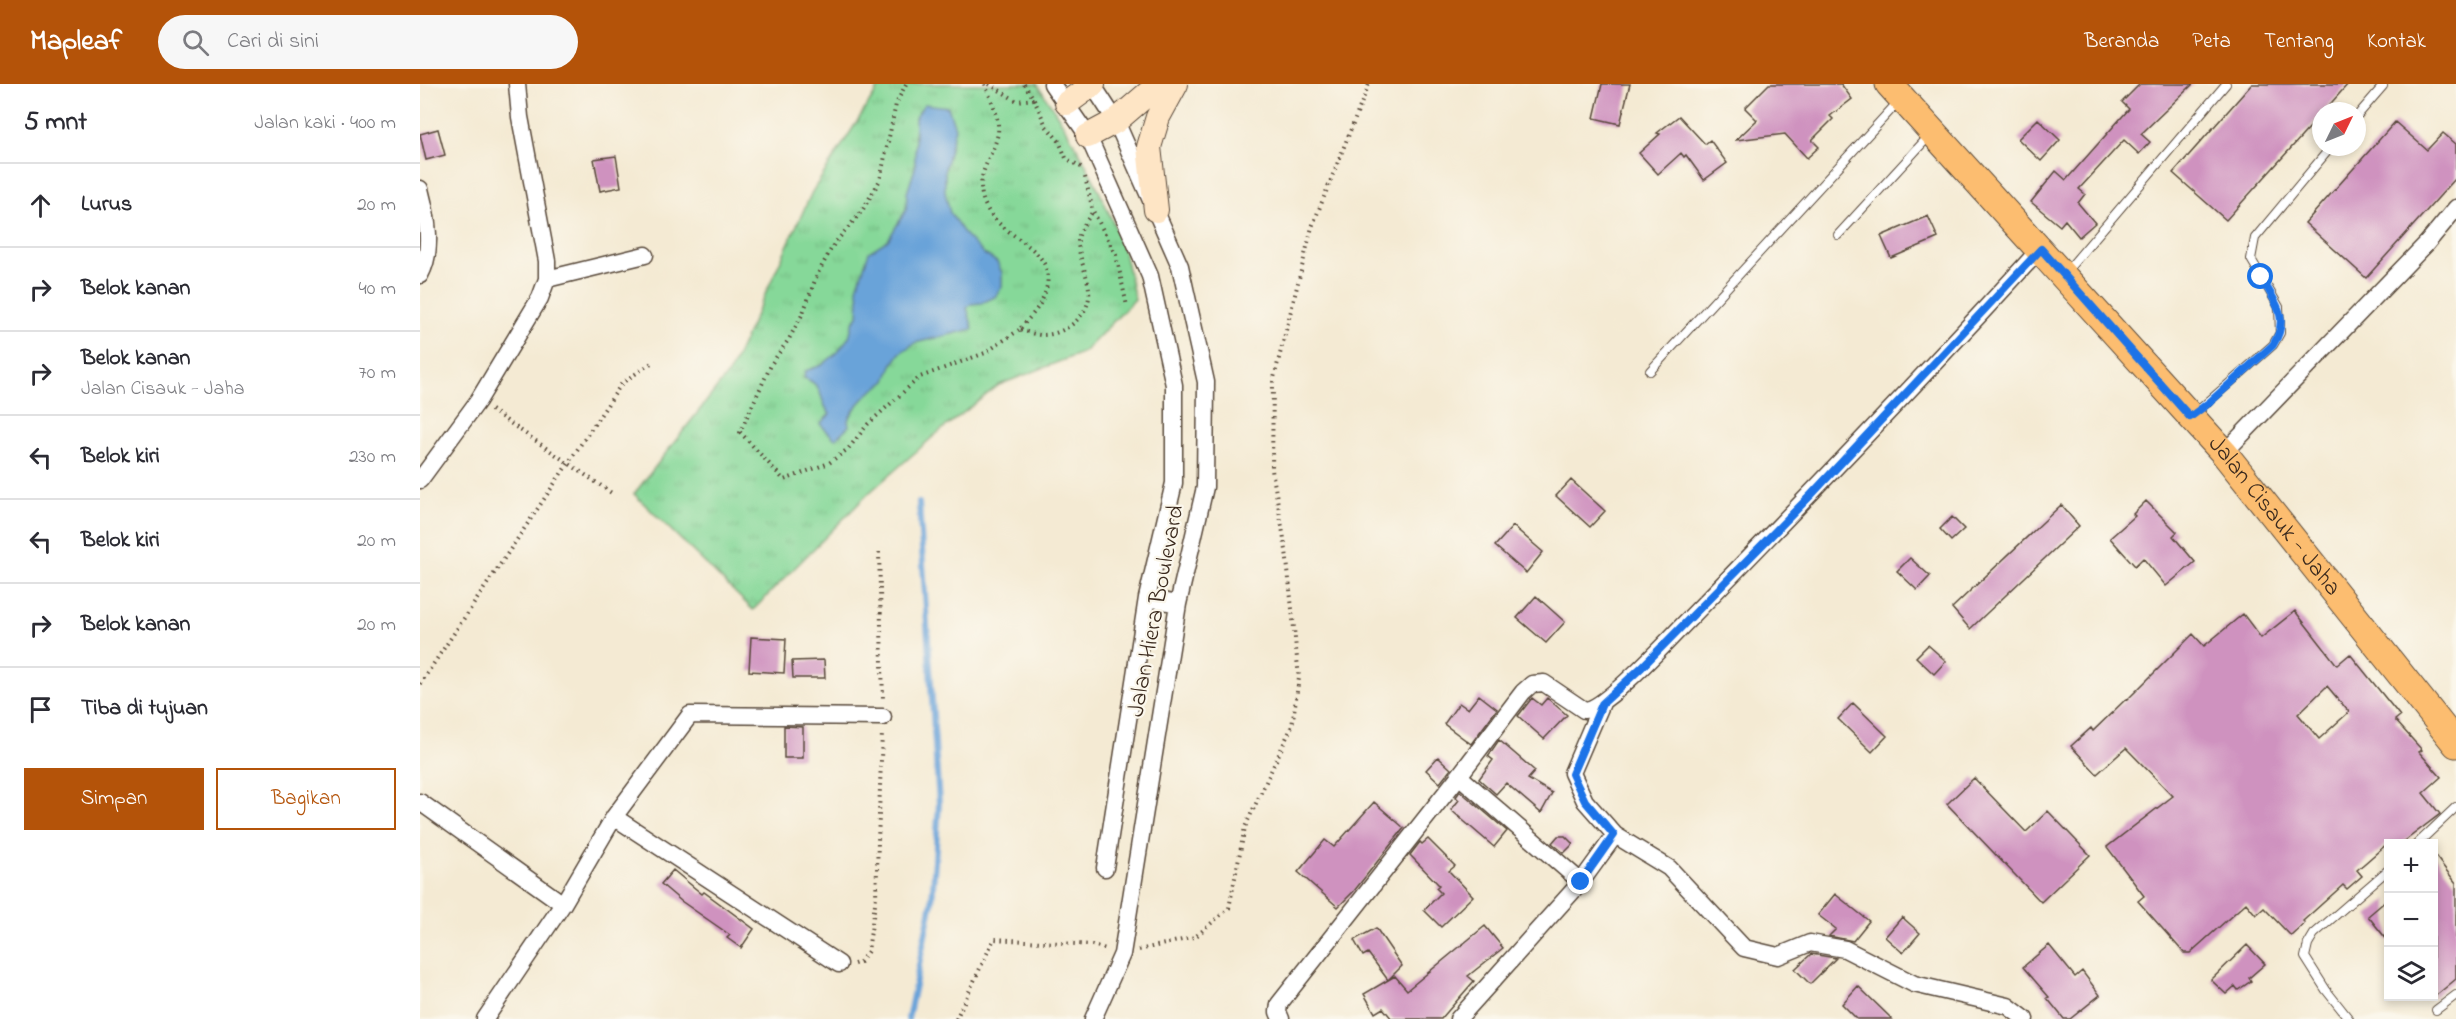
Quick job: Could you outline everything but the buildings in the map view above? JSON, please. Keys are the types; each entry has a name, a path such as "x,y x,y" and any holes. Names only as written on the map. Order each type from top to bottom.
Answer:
{"main road":[{"path":"1059,93 1093,84"},
{"path":"1088,136 1116,121 1159,84"},
{"path":"1156,210 1149,147 1158,117 1176,84"},
{"name":"Jalan Cisauk - Jaha","path":"1895,91 2224,453 2456,744"}],"street":[{"path":"420,480 478,401 540,298 547,279 546,261 520,117 518,84"},
{"name":"Jalan Hiera Boulevard","path":"1093,84 1116,121 1180,266 1206,382 1205,486 1178,604 1122,954 1094,1019"},
{"name":"Jalan Hiera Boulevard","path":"1059,93 1088,136 1150,276 1174,385 1174,483 1147,598 1105,868"},
{"path":"420,189 427,229 427,250 420,275"},
{"path":"2224,453 2427,243 2456,208"},
{"path":"1281,1019 1278,1012 1279,1004 1523,692 1532,684 1544,683 1584,710 1590,710 1602,704 1642,667 1811,495 2041,249"},
{"path":"547,279 645,255"},
{"path":"1147,598 1178,604"},
{"path":"1602,704 1572,774 1585,801 1614,835 1669,868 1744,948 1778,956 1810,943 1845,949 1914,984 2008,1006 2025,1019"},
{"path":"485,1019 563,904 614,817 690,715 883,717"},
{"path":"1459,776 1581,882"},
{"path":"420,802 563,904"},
{"path":"614,817 839,964"},
{"path":"1458,1019 1581,882 1614,835"}],"lane":[{"path":"2063,275 2226,84"},
{"path":"2366,106 2383,86"},
{"path":"1650,371 1895,91"},
{"path":"1838,235 1932,133"},
{"path":"2190,417 2265,352 2280,333 2279,307 2251,259 2255,238 2323,156"},
{"path":"2421,839 2456,807"},
{"path":"2349,1019 2326,990 2306,957 2308,944 2314,934 2384,873"},
{"path":"2436,1010 2456,995"}],"path":[{"path":"906,84 896,105 880,180 862,211 834,244 817,275 803,313 789,339 772,363 740,432 784,480 829,463 848,449 868,424 920,377 985,353 1019,330 1041,302 1049,282 1043,259 1028,244 1008,233 993,217 982,195 982,172 998,132 987,84"},
{"path":"987,84 1017,101 1034,99"},
{"path":"1024,84 1034,99 1046,126 1059,141 1065,158 1082,167 1093,211 1116,255 1127,306"},
{"path":"956,1019 994,939 1092,945 1122,954 1195,937 1228,908 1245,827 1292,726 1299,678 1286,550 1272,470 1273,382 1312,227 1368,84"},
{"path":"1019,330 1042,335 1063,331 1078,320 1087,304 1090,291 1078,243 1080,232 1093,211"},
{"path":"420,684 622,383 653,362"},
{"path":"478,401 613,494"},
{"path":"839,964 851,965 860,962 868,951 876,897 883,717 879,552"}],"green space":[{"path":"881,84 1037,84 1073,140 1103,199 1127,262 1135,299 1084,352 999,385 935,435 869,493 753,610 634,494 730,371 812,192"}],"water":[{"path":"924,104 948,107 955,128 945,169 945,192 950,213 966,236 984,254 997,262 1002,273 1002,287 995,297 982,303 971,304 967,308 973,329 915,343 900,353 886,381 868,394 856,407 848,420 849,426 835,439 820,424 830,414 816,385 804,378 805,371 822,365 838,352 849,337 853,322 858,316 857,288 869,252 888,240 906,210 907,193 915,168 915,118"}],"waterway":[{"path":"908,1019 932,902 939,804 919,503"}],"route":[{"path":"1581,882 1614,835 1585,801 1572,774 1602,704 1642,667 1811,495 2041,249 2190,417 2273,345 2280,333 2279,307 2261,277"}]}
